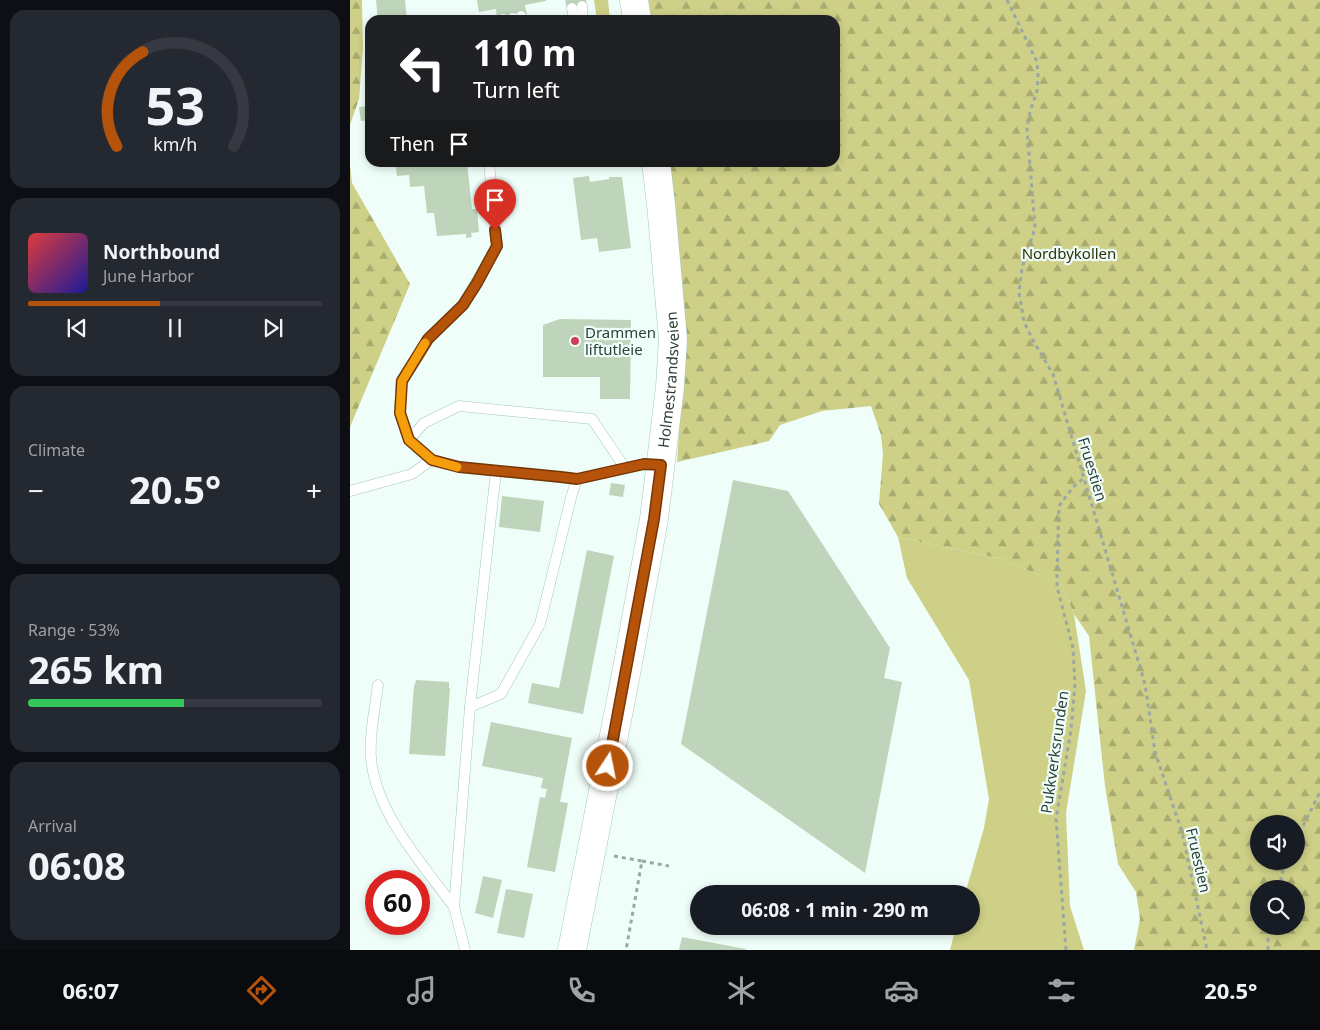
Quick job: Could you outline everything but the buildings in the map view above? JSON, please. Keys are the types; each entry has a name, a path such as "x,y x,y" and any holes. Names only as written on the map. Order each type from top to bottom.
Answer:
{"main road":[{"path":"634,0 636,15"},
{"name":"Holmestrandsveien","path":"572,950 654,519 670,387 673,339 662,204 657,167"}],"lane":[{"path":"575,15 577,7 581,15"},
{"path":"489,167 497,246 463,305 428,339 402,381 400,413 409,440 432,460 459,467 496,471 577,479 644,464 661,465"},
{"path":"409,440 424,423 459,406 592,419 625,468"},
{"path":"350,491 412,474 432,460"},
{"path":"465,950 454,907 470,707 496,471"},
{"path":"470,707 501,694 540,624 577,479"},
{"path":"378,685 371,757 378,793 396,826 454,907"}],"path":[{"name":"Fruestien","path":"1007,0 1037,62 1038,76 1037,91 1027,129 1035,228 1022,268 1019,292 1024,322 1053,374 1145,684 1155,752 1182,832 1207,950"},
{"name":"Pukkverksrunden","path":"1066,950 1056,819 1071,730 1075,684 1073,648 1058,594 1059,506 1073,487 1084,478"},
{"path":"1305,822 1320,792"},
{"path":"591,852 669,866"},
{"path":"626,950 642,861"},
{"path":"1268,950 1269,935"}],"green space":[{"path":"350,0 362,0 363,49 359,99 350,125"},
{"path":"594,0 608,0 610,15 596,15"},
{"name":"Nordbykollen","path":"646,0 1320,0 1320,950 1134,950 1140,919 1136,892 1118,864 1105,786 1089,636 1074,614 1062,585 1002,559 898,537 879,504 883,454 881,435 871,406 822,411 780,425 769,441 677,462 682,391 668,167 840,167 840,15 648,15"},
{"path":"350,165 352,183 410,284 350,427"},
{"path":"898,537 1002,559 1062,585 1074,614 1086,691 1066,813 1070,906 1084,950 950,950 954,935 980,935 980,885 968,885 984,828 989,799 969,680 907,578"}],"slow traffic":[{"path":"425,343 402,381 400,413 409,440 432,460 457,467"}],"place":[{"name":"Drammen liftutleie","path":"575,341"}],"route":[{"path":"495,230 497,246 477,283 463,305 428,339 402,381 400,413 409,440 432,460 459,467 577,479 644,464 661,465 654,519 608,766"}]}
